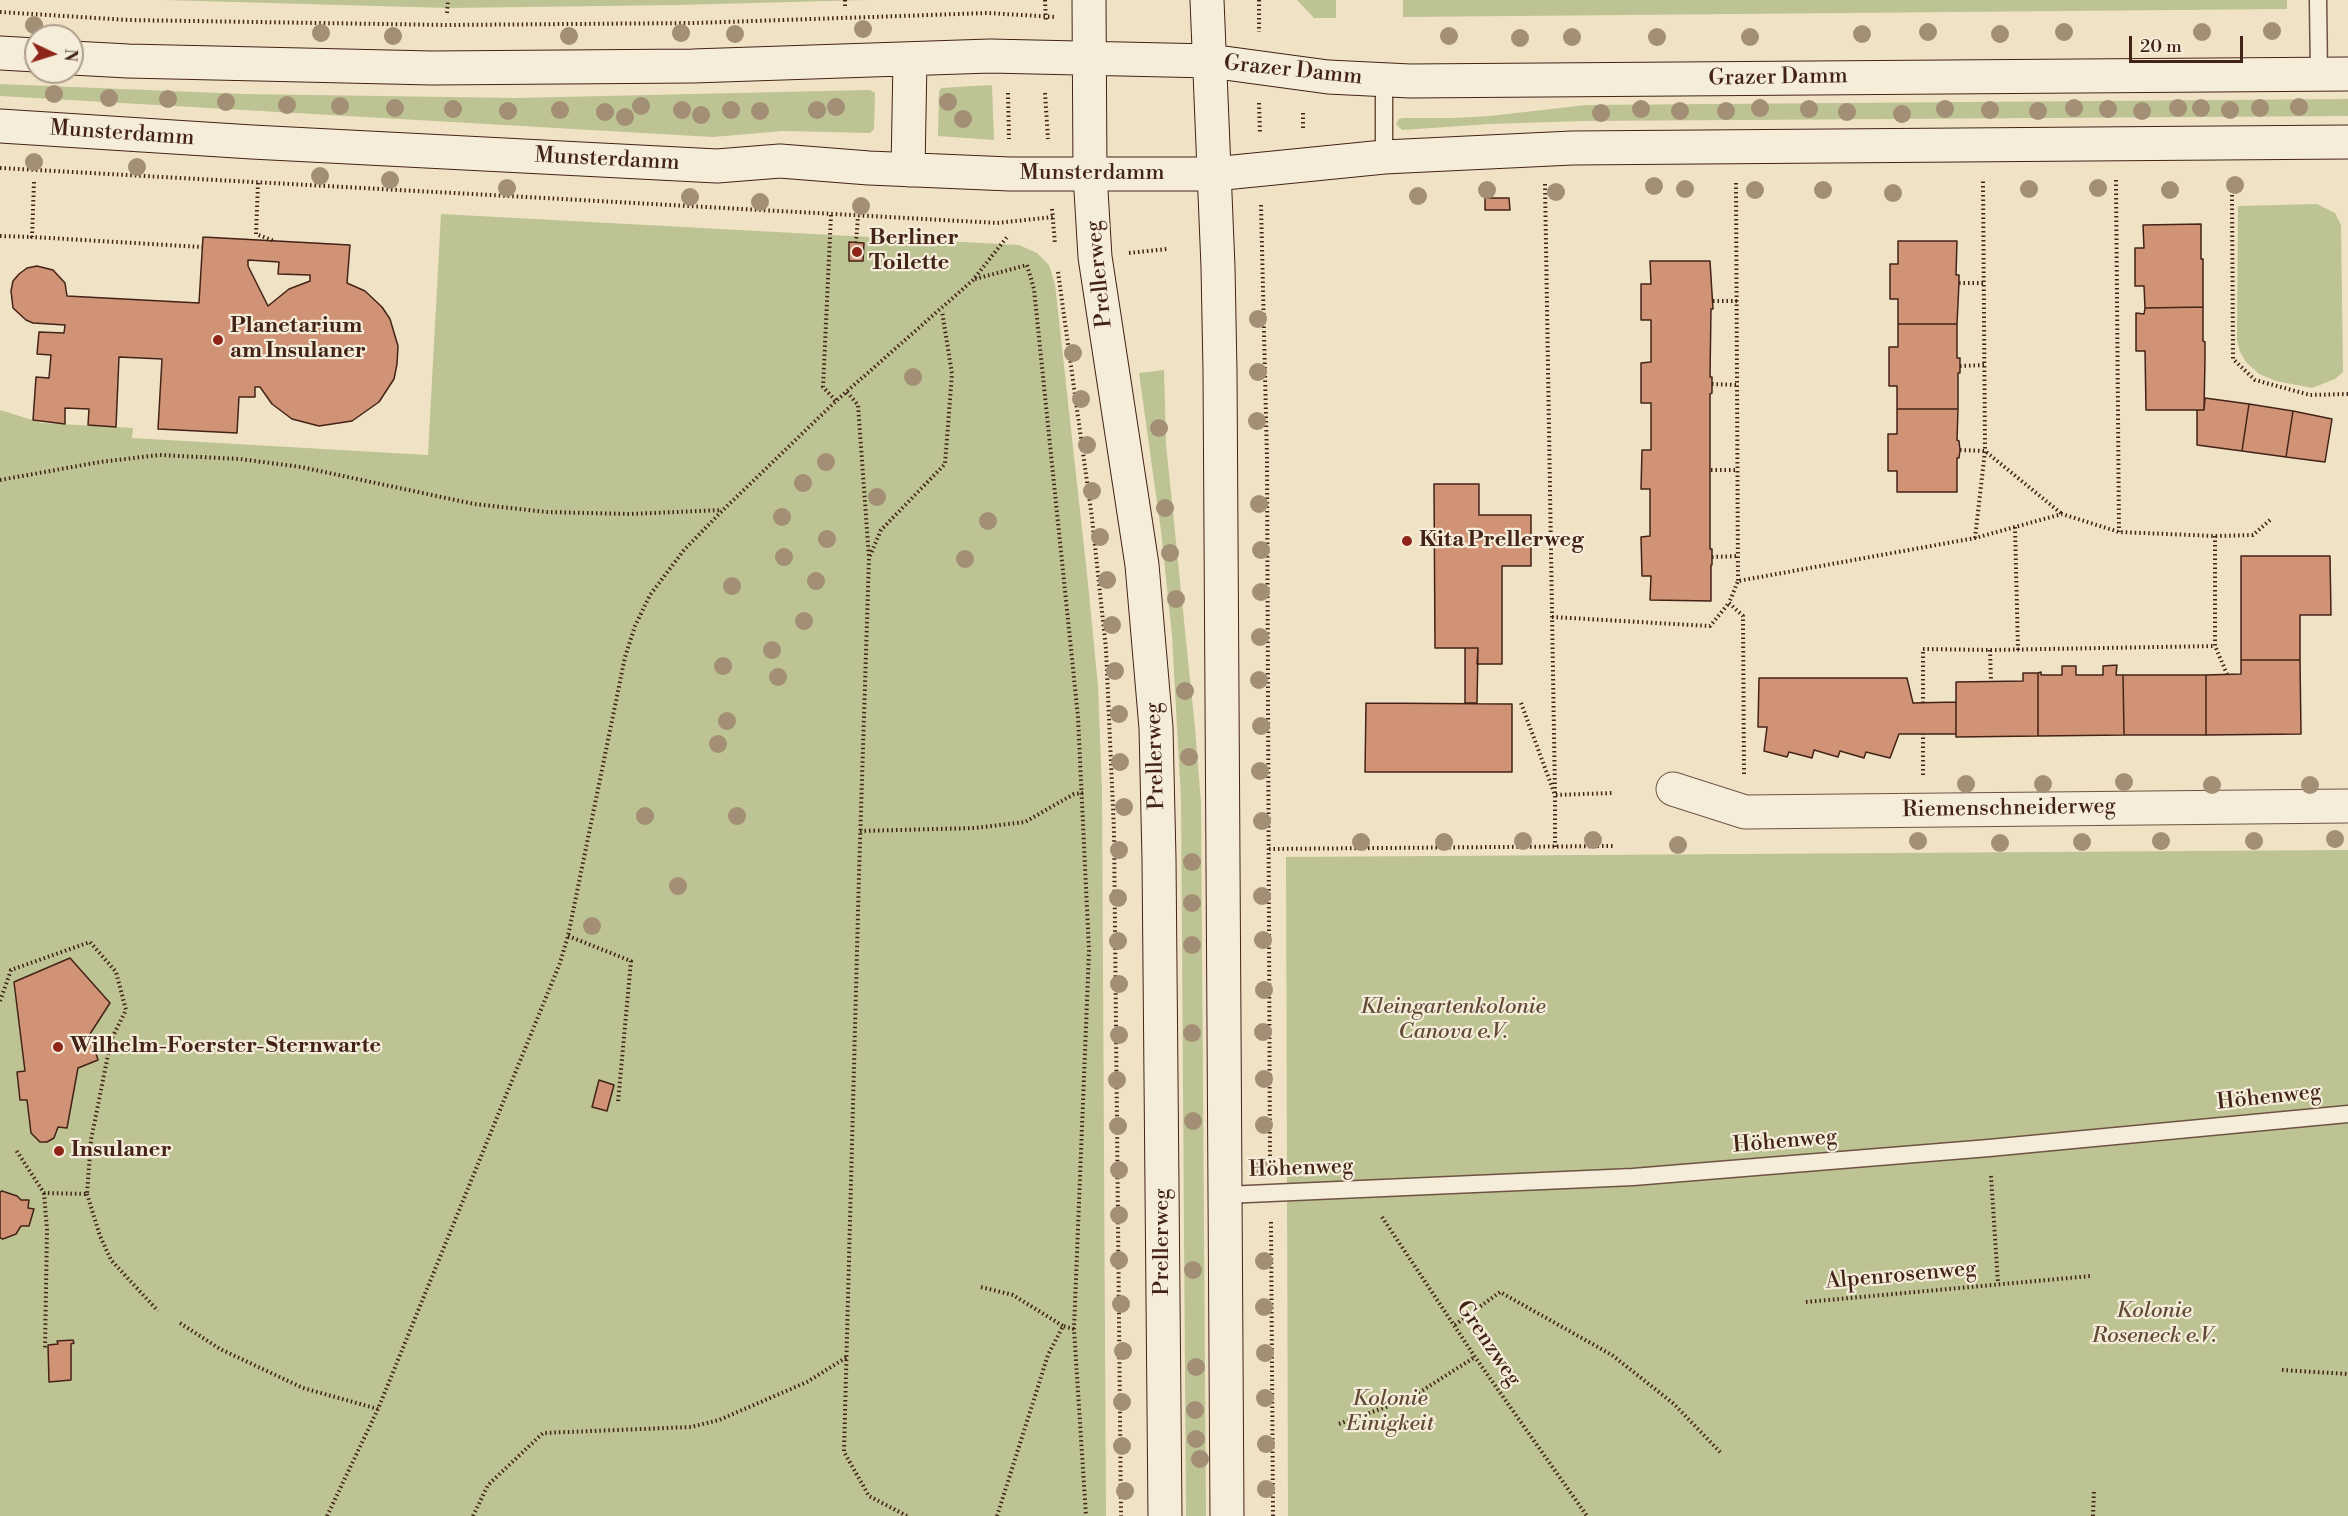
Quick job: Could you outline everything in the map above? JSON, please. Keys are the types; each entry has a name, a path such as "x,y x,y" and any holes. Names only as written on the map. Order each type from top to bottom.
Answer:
{"main road":[{"name":"Prellerweg","path":"1089,0 1090,174 1095,257 1142,565 1156,728 1160,883 1165,1516"},
{"path":"1207,0 1220,371 1227,1516"},
{"path":"0,53 24,54"},
{"path":"84,59 432,68 693,66 990,56 1210,61"},
{"path":"908,170 910,60"},
{"name":"Grazer Damm","path":"1210,61 1328,77 1384,81 2333,74"},
{"name":"Munsterdamm","path":"0,126 252,142 717,166 780,161 985,174 1214,174"},
{"path":"1214,174 1384,158 1572,148 2348,142"},
{"name":"Riemenschneiderweg","path":"1673,789 1745,812 2348,806"}],"lane":[{"path":"2318,0 2333,74"},
{"path":"1384,81 1384,158"},
{"name":"Höhenweg","path":"1225,1195 1634,1177 1989,1148 2348,1114"}],"path":[{"path":"447,13 448,0"},
{"path":"844,0 845,8"},
{"path":"1259,0 1260,170 1267,459 1273,1516"},
{"path":"0,12 128,20 447,26 695,23 988,13"},
{"path":"1007,84 1009,140"},
{"path":"0,168 997,223"},
{"path":"2116,177 2119,532"},
{"path":"1975,538 1984,450 1983,178"},
{"path":"1552,616 1710,626 1729,603 1738,581 1736,180"},
{"path":"32,237 34,182"},
{"path":"1545,182 1555,847"},
{"path":"258,183 256,234 274,241"},
{"path":"2232,195 2233,359 2255,380 2310,395 2348,394"},
{"path":"831,215 823,387 836,401"},
{"path":"856,243 858,216"},
{"path":"0,236 202,247"},
{"path":"327,1516 378,1409 560,963 568,936 625,657 635,626 650,596 684,550 723,510 836,401 973,280 1007,237"},
{"path":"1122,254 1167,249"},
{"path":"973,280 1027,265 1034,289 1070,629 1083,793 1089,951 1074,1329 1086,1516"},
{"path":"1058,274 1092,518 1107,661 1114,831 1121,1516"},
{"path":"1959,283 1984,283"},
{"path":"1713,301 1737,301"},
{"path":"869,558 881,530 945,464 952,374 941,310"},
{"path":"1960,366 1984,365"},
{"path":"1712,384 1737,385"},
{"path":"847,392 858,405 869,558 844,1452 869,1496 907,1516"},
{"path":"1960,450 1984,450 2062,514 2119,532 2215,536 2253,535 2270,520"},
{"path":"0,480 100,462 171,456 240,459 300,467 474,504 547,513 630,514 723,510"},
{"path":"1712,470 1738,470"},
{"path":"1738,581 1975,538 2062,514"},
{"path":"2016,527 2018,650"},
{"path":"2215,536 2215,646 2227,674"},
{"path":"1712,557 1738,556"},
{"path":"1729,603 1743,616 1745,812"},
{"path":"1923,703 1923,649 2018,650 2215,646"},
{"path":"1990,650 1991,681"},
{"path":"1521,703 1555,795"},
{"path":"1923,734 1923,779"},
{"path":"860,831 975,828 1025,822 1074,794 1083,793"},
{"path":"1555,795 1612,793"},
{"path":"1508,840 1508,847"},
{"path":"1269,849 1613,846"},
{"path":"568,936 630,961 618,1102"},
{"path":"0,1001 12,970 90,942 116,972 126,1010 111,1040 91,1140 87,1194 100,1236 111,1260 158,1311"},
{"name":"Alpenrosenweg","path":"1989,1148 1998,1283"},
{"path":"16,1150 44,1193 47,1230 45,1348"},
{"name":"Grenzweg","path":"1363,1189 1475,1357 1587,1516"},
{"path":"44,1193 87,1194"},
{"name":"Alpenrosenweg","path":"1806,1302 2091,1276"},
{"path":"981,1287 1013,1295 1063,1326 1074,1329"},
{"path":"1455,1325 1500,1292 1612,1355 1674,1404 1722,1454"},
{"path":"180,1323 220,1348 303,1388 378,1409"},
{"path":"997,1516 1048,1355 1063,1326"},
{"path":"473,1516 488,1485 543,1432 691,1427 719,1420 807,1382 847,1357"},
{"path":"1339,1424 1386,1407 1423,1389 1475,1357"},
{"path":"2282,1370 2348,1374"},
{"path":"2093,1516 2094,1490"}],"green space":[{"path":"164,0 866,0 448,8"},
{"path":"1297,0 1336,0 1336,18 1314,18"},
{"path":"1403,0 2287,0 2287,9 1403,17"},
{"path":"0,84 244,94 516,98 870,90 875,93 874,129 870,133 783,131 713,137 0,96"},
{"path":"992,85 994,140 938,136 941,88"},
{"path":"2348,99 2348,116 1583,121 1402,130 1396,124 1399,119 1403,118 1490,116 1586,105"},
{"path":"2317,204 2335,213 2341,225 2343,372 2335,379 2312,388 2276,381 2259,374 2246,362 2240,352 2237,340 2238,206"},
{"name":"Insulaner","path":"441,214 1019,245 1037,253 1049,265 1055,284 1098,686 1102,790 1106,1516 0,1516 0,410 42,423 133,428 132,438 428,455"},
{"path":"1164,370 1166,444 1201,803 1206,1516 1186,1516 1181,799 1172,636 1161,531 1139,373"},
{"path":"2348,850 2348,1516 1288,1516 1286,857"}],"building":[{"path":"1485,198 1509,198 1510,210 1485,210"},
{"path":"2201,224 2203,307 2145,308 2144,286 2135,286 2135,248 2144,248 2143,225"},
{"name":"Planetarium am Insulaner","path":"203,237 350,245 347,283 365,291 382,307 390,319 398,346 394,379 379,402 352,421 319,426 292,419 272,404 260,387 255,387 255,397 239,397 237,433 158,429 162,359 119,357 116,427 88,425 89,409 65,408 65,424 33,420 36,377 49,378 51,355 37,354 39,332 64,333 65,325 33,323 13,308 11,291 13,281 27,268 37,266 53,270 65,283 67,296 199,303","holes":["248,260 279,262 278,274 310,275 310,281 289,289 268,306 248,266"]},
{"path":"1898,241 1957,241 1956,275 1959,275 1959,283 1957,324 1898,324 1898,299 1890,299 1890,264 1898,264"},
{"name":"Berliner Toilette","path":"849,242 864,243 863,261 849,261"},
{"path":"1650,261 1710,261 1713,309 1711,309 1710,377 1712,377 1712,393 1710,394 1711,601 1650,600 1651,576 1642,576 1641,537 1650,536 1650,489 1641,489 1642,450 1651,450 1651,403 1641,403 1641,363 1651,362 1651,320 1641,320 1641,284 1651,284"},
{"path":"2203,307 2204,410 2146,410 2145,351 2136,351 2136,313 2144,314 2145,308"},
{"path":"1898,324 1957,324 1957,358 1960,358 1958,409 1897,409 1897,386 1889,386 1889,347 1898,347"},
{"path":"2205,398 2249,404 2242,451 2197,445 2197,410 2204,410"},
{"path":"2249,404 2293,411 2286,457 2242,451"},
{"path":"1897,409 1958,409 1957,440 1960,450 1959,458 1957,458 1957,492 1897,492 1897,471 1888,471 1888,434 1897,434"},
{"path":"2293,411 2332,419 2325,462 2286,457"},
{"path":"1434,484 1479,484 1479,515 1531,515 1531,566 1502,566 1502,664 1477,664 1478,648 1435,648"},
{"path":"2241,556 2330,556 2331,615 2300,615 2300,660 2241,660"},
{"path":"1465,648 1478,648 1477,703 1465,703"},
{"path":"2241,660 2300,660 2301,734 2206,735 2206,675 2241,674"},
{"path":"2117,665 2116,675 2123,675 2124,735 2038,736 2038,673 2062,675 2062,666 2076,666 2076,675 2103,675 2103,666"},
{"path":"2023,673 2038,673 2038,736 1956,737 1956,682 2023,681"},
{"path":"2123,675 2206,675 2206,735 2124,735"},
{"path":"1759,678 1907,678 1913,703 1956,702 1956,734 1899,734 1890,758 1866,752 1864,758 1840,751 1838,757 1814,750 1812,758 1789,752 1787,757 1764,751 1767,727 1758,727"},
{"path":"1366,703 1512,704 1512,772 1365,772"},
{"name":"Wilhelm-Foerster-Sternwarte","path":"70,958 110,1003 90,1034 98,1060 78,1068 67,1128 58,1127 54,1138 47,1142 40,1142 31,1133 27,1100 20,1100 17,1072 25,1071 14,982"},
{"path":"599,1080 614,1085 607,1111 592,1107"},
{"path":"0,1192 17,1196 21,1200 29,1200 28,1208 34,1209 29,1226 21,1226 16,1234 3,1239 0,1238"},
{"path":"73,1340 71,1380 49,1382 48,1345 58,1344 57,1341"}],"place":[{"name":"Berliner Toilette","path":"857,252"},
{"name":"Planetarium am Insulaner","path":"218,340"},
{"name":"Kita Prellerweg","path":"1407,541"},
{"name":"Wilhelm-Foerster-Sternwarte","path":"58,1047"},
{"name":"Insulaner","path":"59,1151"}],"park label":[{"name":"Kleingartenkolonie Canova e.V.","path":"1453,1020"},
{"name":"Kolonie Roseneck e.V.","path":"2154,1324"},
{"name":"Kolonie Einigkeit","path":"1390,1412"}]}
